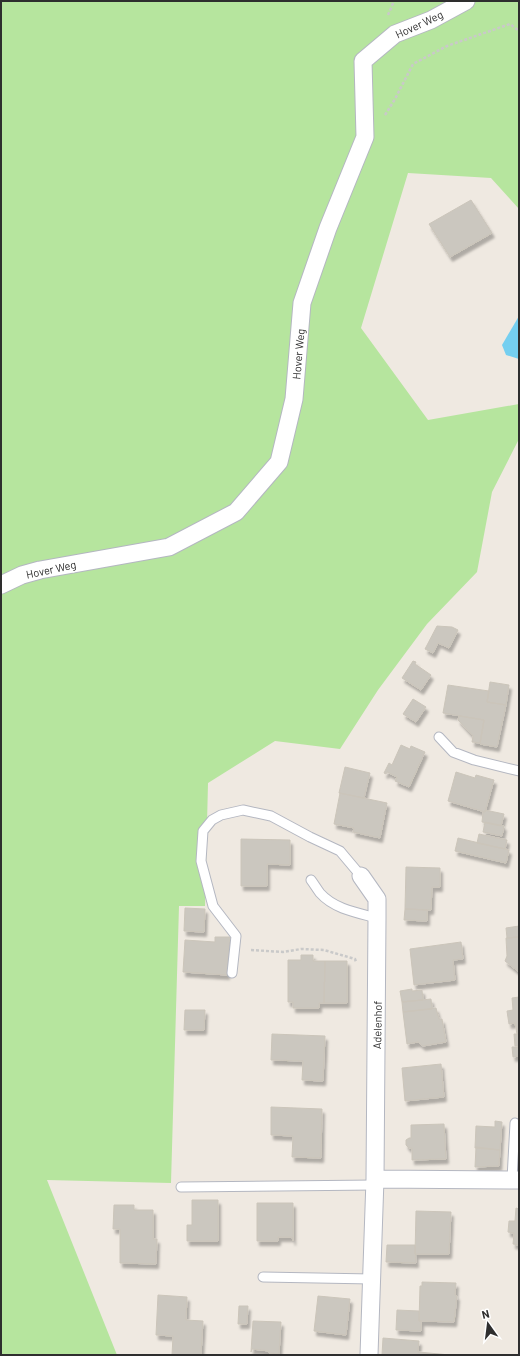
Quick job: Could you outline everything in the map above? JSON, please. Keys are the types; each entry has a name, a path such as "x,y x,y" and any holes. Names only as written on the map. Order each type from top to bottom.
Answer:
{"street":[{"name":"Hover Weg","path":"1,585 22,575 40,570 169,547 236,512 279,462 294,399 302,303 328,228 365,137 363,61 395,34 431,20 466,1"},
{"name":"Adelenhof","path":"361,876 377,899 375,1182 370,1355"},
{"path":"375,1182 516,1179"}],"lane":[{"path":"439,738 453,752 474,760 519,770"},
{"path":"232,973 236,936 213,906 201,861 203,831 212,820 221,814 243,810 271,816 310,838 340,851 361,876"},
{"path":"311,880 320,894 334,904 377,918"},
{"path":"515,1123 516,1179"},
{"path":"181,1187 375,1182"},
{"path":"263,1277 372,1279"}],"path":[{"path":"383,118 413,64 447,46 510,24 519,30"},
{"path":"244,950 282,952 301,949 324,950 355,959 359,966"}],"green space":[{"path":"1,1 519,1 519,209 491,178 408,173 361,328 428,420 519,404 519,439 492,492 477,572 427,624 378,690 340,749 275,741 208,783 205,906 179,906 171,1183 47,1180 117,1355 1,1355"}],"water":[{"path":"519,316 519,359 506,355 502,345"}],"building":[{"path":"471,200 492,233 450,257 429,224"},
{"path":"437,626 452,627 458,630 449,648 438,643 433,653 425,649"},
{"path":"413,661 431,675 421,690 402,678"},
{"path":"490,682 509,685 506,705 487,702"},
{"path":"448,685 489,691 487,702 506,705 497,747 480,744 484,720 443,713"},
{"path":"413,699 426,707 416,722 403,714"},
{"path":"459,716 484,720 480,743 472,742 473,736 458,720"},
{"path":"401,745 410,749 411,746 425,752 409,787 395,781 397,777 387,772 386,774 384,773 389,763 392,765"},
{"path":"345,767 370,773 364,798 339,793"},
{"path":"456,772 475,778 476,775 494,780 485,812 448,801"},
{"path":"340,793 387,803 380,838 353,832 354,828 334,824"},
{"path":"485,810 504,814 501,826 482,822 483,812 485,812"},
{"path":"485,822 504,826 502,836 483,832"},
{"path":"479,834 507,840 505,849 477,843"},
{"path":"458,838 509,850 506,863 455,851"},
{"path":"241,839 290,840 290,865 267,864 267,886 241,886"},
{"path":"406,867 440,868 440,887 432,887 431,910 405,909"},
{"path":"185,908 205,909 204,932 184,931"},
{"path":"405,909 427,910 427,921 404,920"},
{"path":"519,926 519,937 507,938 506,928"},
{"path":"215,937 230,937 227,975 183,972 185,940 215,942"},
{"path":"519,937 519,972 505,961 507,956 506,938"},
{"path":"461,942 463,959 453,960 455,980 414,985 410,949"},
{"path":"301,955 313,955 313,961 325,961 324,1003 319,1003 319,1008 293,1008 293,1002 288,1002 288,960 301,960"},
{"path":"325,961 347,961 347,1003 324,1003"},
{"path":"412,989 412,991 422,990 423,1000 402,1002 400,991"},
{"path":"519,997 519,1034 517,1034 515,1023 509,1024 507,1011 513,1010 512,998"},
{"path":"431,999 432,1009 403,1012 402,1002"},
{"path":"436,1008 439,1019 442,1019 446,1042 423,1046 418,1042 407,1044 403,1012"},
{"path":"185,1010 205,1010 204,1030 184,1030"},
{"path":"272,1034 325,1036 323,1081 302,1080 303,1061 271,1060"},
{"path":"514,1034 519,1034 519,1045 515,1046"},
{"path":"512,1047 519,1047 519,1056 513,1057"},
{"path":"441,1064 444,1097 405,1101 402,1068"},
{"path":"271,1107 322,1109 321,1158 292,1157 293,1136 271,1135"},
{"path":"495,1121 502,1122 500,1150 475,1148 476,1126 495,1127"},
{"path":"444,1124 446,1159 412,1160 412,1148 409,1148 406,1145 406,1140 411,1138 411,1125"},
{"path":"476,1147 500,1150 499,1166 475,1167"},
{"path":"192,1200 218,1200 218,1241 187,1241 187,1225 192,1225"},
{"path":"257,1203 293,1203 293,1241 292,1237 278,1237 278,1241 257,1241"},
{"path":"114,1205 134,1205 134,1210 153,1210 153,1239 157,1239 156,1264 120,1263 120,1229 113,1229"},
{"path":"516,1208 519,1209 519,1245 513,1244 514,1233 508,1232 509,1221 515,1221"},
{"path":"416,1211 451,1212 449,1254 415,1254"},
{"path":"387,1245 415,1245 416,1263 386,1262"},
{"path":"422,1282 456,1283 455,1295 457,1296 454,1322 419,1321 420,1286 422,1286"},
{"path":"158,1295 187,1297 186,1320 203,1321 201,1355 172,1355 173,1336 156,1335"},
{"path":"318,1296 350,1299 346,1335 314,1331"},
{"path":"239,1306 248,1306 247,1324 238,1324"},
{"path":"397,1310 419,1311 421,1331 396,1330"},
{"path":"253,1321 281,1322 279,1354 252,1349 251,1352"},
{"path":"383,1338 419,1341 418,1352 450,1355 382,1355"}]}
